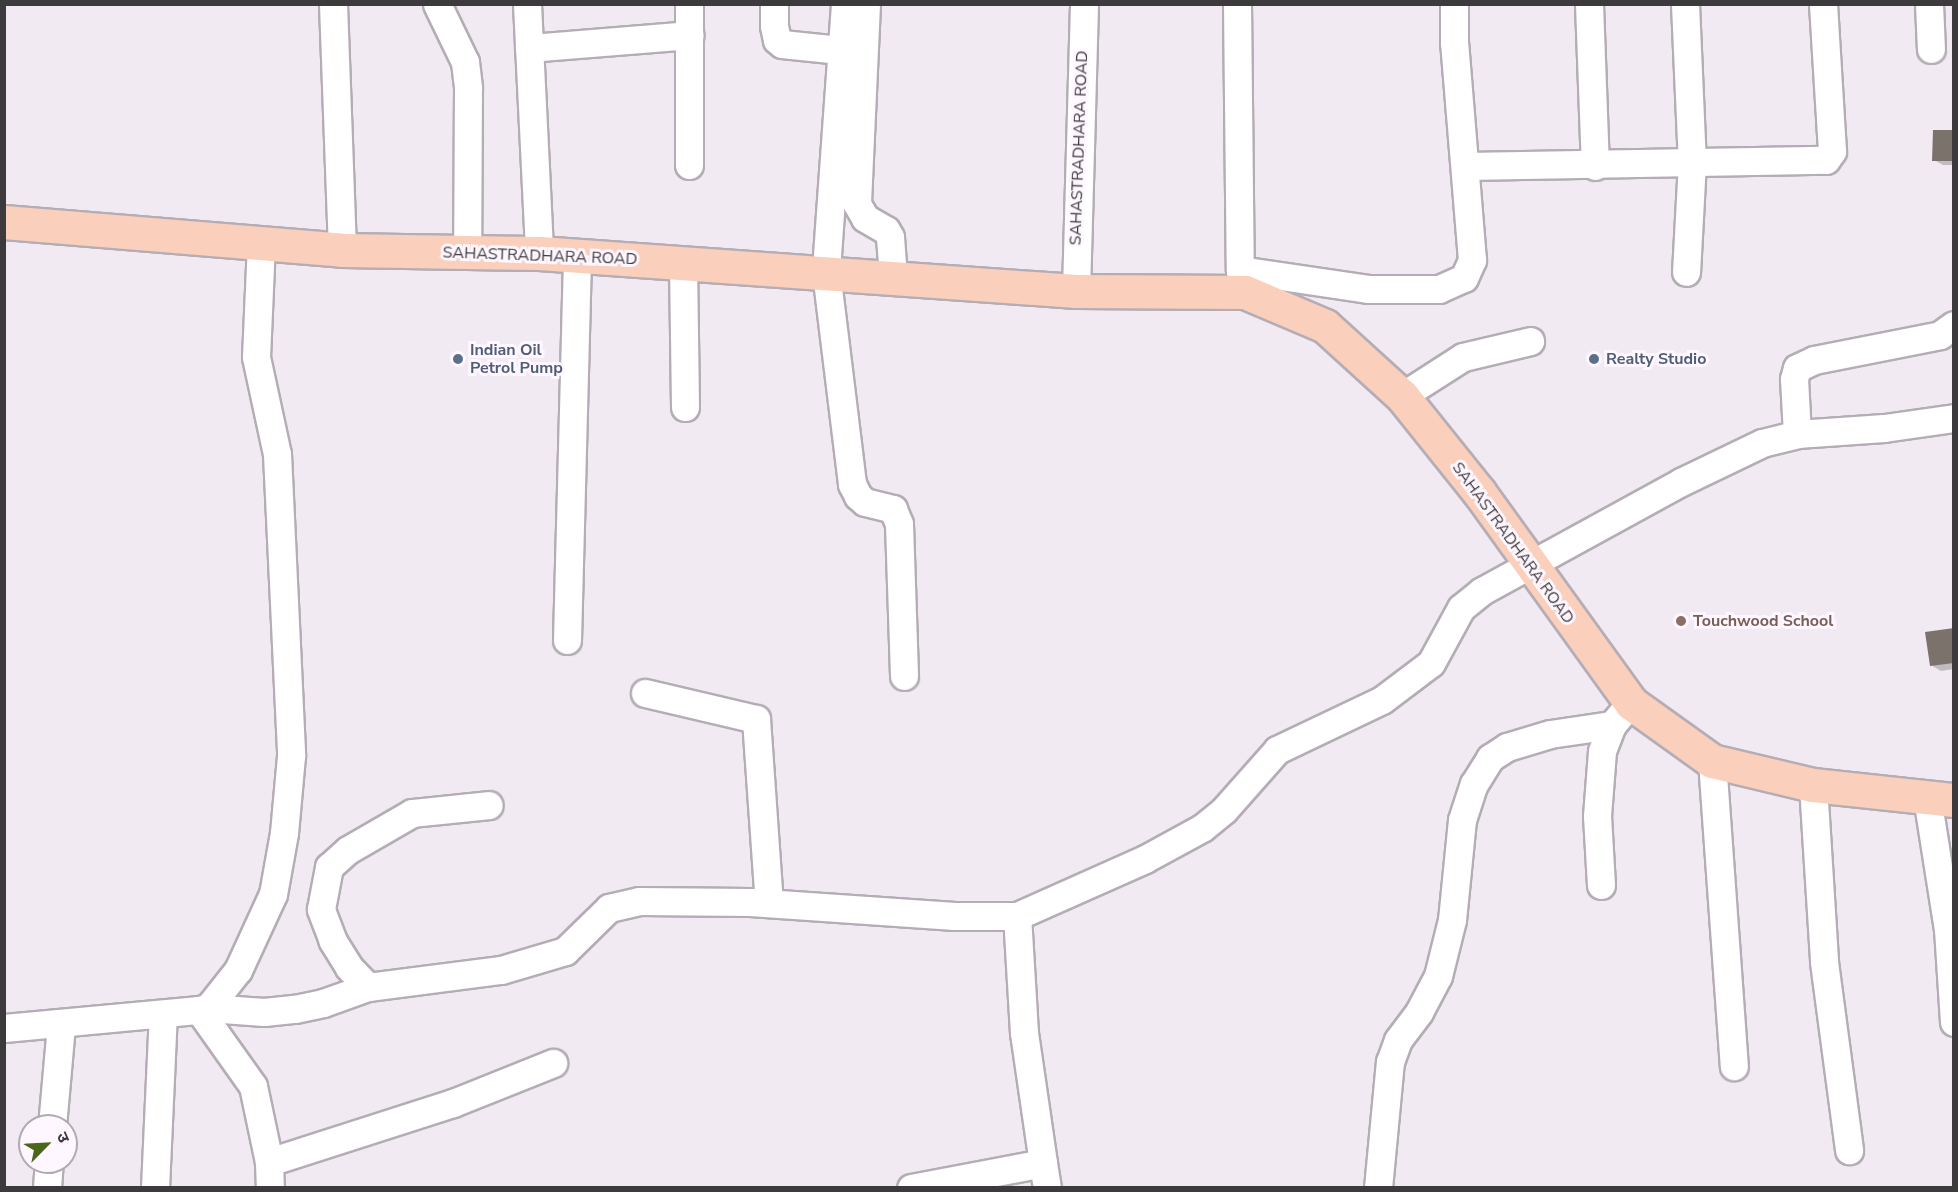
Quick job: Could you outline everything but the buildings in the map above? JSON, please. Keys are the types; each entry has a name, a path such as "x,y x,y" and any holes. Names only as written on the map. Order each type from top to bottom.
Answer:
{"main road":[{"name":"SAHASTRADHARA ROAD","path":"4,222 342,250 577,255 1076,291 1242,281 1325,326 1402,396 1479,492 1529,564 1621,714 1712,761 1813,785 1940,799"}],"street":[{"path":"333,4 342,250"},
{"path":"437,4 465,62 467,80 467,252"},
{"path":"527,4 539,253"},
{"path":"689,4 689,165"},
{"path":"774,4 774,26 777,40 782,44 840,50"},
{"path":"845,4 826,272 852,484 858,496 865,502 893,509 899,524 904,676"},
{"path":"866,4 857,204 865,218 886,230 890,237 893,277"},
{"name":"SAHASTRADHARA ROAD","path":"1076,291 1084,4"},
{"path":"1237,4 1242,281 1368,289 1439,289 1452,286 1468,273 1472,260 1454,43 1454,4"},
{"path":"1589,4 1595,166"},
{"path":"1685,4 1692,162 1686,272"},
{"path":"1465,166 1595,166 1692,162 1822,161 1829,157 1832,151 1823,4"},
{"path":"1929,4 1931,49"},
{"path":"529,48 689,35"},
{"path":"204,1009 238,970 273,894 284,834 291,756 277,454 256,357 261,243"},
{"path":"567,639 577,255"},
{"path":"683,263 685,407"},
{"path":"1797,434 1794,379 1797,368 1805,363 1931,337 1953,326"},
{"path":"1402,396 1463,357 1530,341"},
{"path":"4,1028 61,1025 204,1009 264,1012 295,1009 322,1003 368,987 433,977 469,975 565,951 609,908 639,901 768,903 955,916 1017,916 1144,859 1202,828 1224,810 1277,750 1382,700 1431,663 1461,608 1482,591 1725,459 1762,443 1797,434 1884,428 1953,418"},
{"path":"645,693 756,719 768,903"},
{"path":"1601,885 1597,816 1602,751 1621,714"},
{"path":"1378,1188 1390,1062 1398,1040 1419,1012 1438,976 1452,920 1462,820 1474,784 1490,758 1507,747 1621,714"},
{"path":"1712,761 1734,1066"},
{"path":"1813,785 1824,962 1849,1150"},
{"path":"1940,799 1951,933 1953,1022"},
{"path":"368,987 349,967 333,941 321,909 329,867 348,850 412,813 489,805"},
{"path":"911,1188 1045,1175 1024,1034 1017,916"},
{"path":"204,1009 253,1086 270,1175 553,1063"},
{"path":"155,1188 163,1015"},
{"path":"53,1114 61,1025"}],"place":[{"name":"Indian Oil Petrol Pump","path":"458,359"},
{"name":"Realty Studio","path":"1594,359"},
{"name":"Touchwood School","path":"1681,621"}]}
